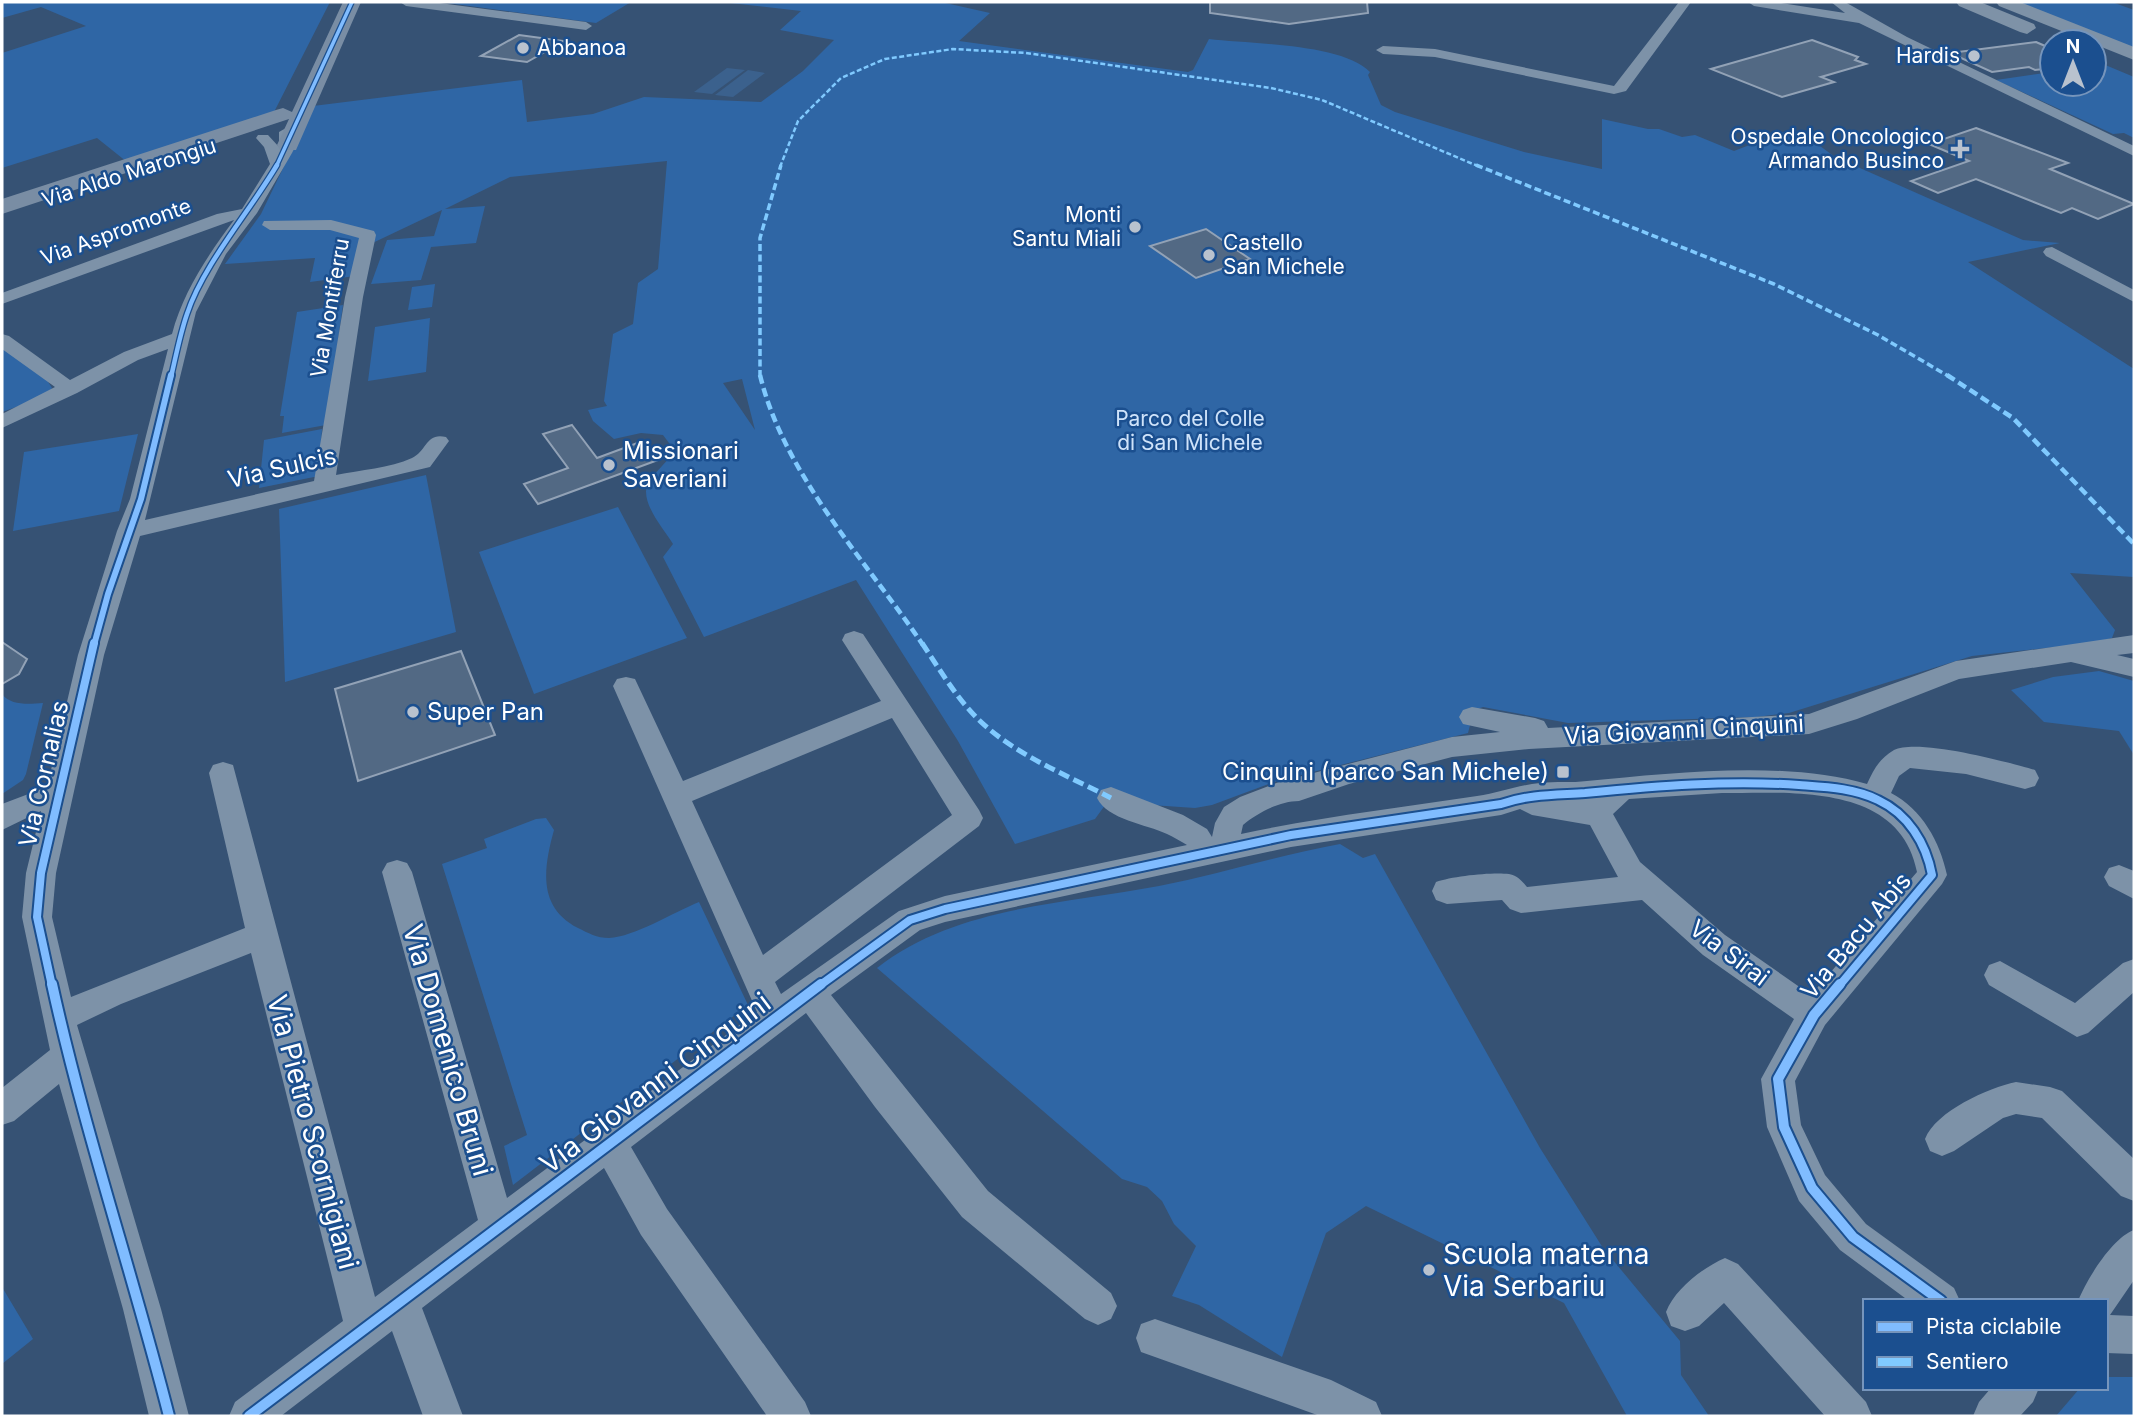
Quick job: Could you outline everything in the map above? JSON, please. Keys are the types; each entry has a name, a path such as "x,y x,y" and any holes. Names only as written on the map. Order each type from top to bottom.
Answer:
{"highway":[{"path":"1965,2 2038,33"},
{"path":"1977,2 2039,28"},
{"path":"1992,2 2055,28"},
{"path":"2006,2 2134,54"},
{"path":"2108,49 2134,60"},
{"path":"2108,59 2134,70"}],"street":[{"name":"Via Cornalias","path":"169,1416 142,1309 68,1056 37,917 41,873 91,655 128,531 141,499 187,312 218,254 248,213 274,134 341,2"},
{"name":"Via Cornalias","path":"274,134 352,2"},
{"path":"406,2 586,26"},
{"path":"1383,50 1435,53 1601,89 1620,88 1685,2"},
{"path":"1754,2 1865,20"},
{"path":"1837,2 1865,20 2134,152"},
{"path":"1559,98 1572,82"},
{"name":"Via Aldo Marongiu","path":"2,215 186,155 243,145 261,146 274,134"},
{"name":"Via Aldo Marongiu","path":"2,207 274,134"},
{"name":"Via Aspromonte","path":"2,299 223,217 248,213"},
{"name":"Via Montiferru","path":"270,225 331,225 368,235 354,298 324,486"},
{"path":"2052,252 2134,298"},
{"path":"131,356 137,347 187,312"},
{"path":"2,422 131,356 180,338"},
{"path":"2,340 70,389"},
{"name":"Via Sulcis","path":"128,531 422,462 439,441"},
{"path":"757,978 969,818 854,640"},
{"name":"Via Giovanni Cinquini","path":"1245,808 1289,790 1299,790 1348,774 1452,747 1499,741 1809,724 1848,712 1956,670 2134,643"},
{"name":"Via Giovanni Cinquini","path":"2065,654 2134,668"},
{"path":"626,686 775,1017"},
{"path":"675,796 897,705"},
{"path":"1472,717 1586,736"},
{"path":"1875,798 1888,769 1905,757 1966,763 2025,778"},
{"name":"Via Pietro Scornigiani","path":"223,773 364,1329"},
{"name":"Via Bacu Abis","path":"1501,804 1522,797 1551,793 1586,793 1663,783 1754,781 1839,788 1875,798 1900,814 1913,828 1931,860 1933,875 1814,1015 1778,1079 1784,1127 1812,1188 1853,1237 1938,1299"},
{"path":"1501,804 1537,804 1599,815 1601,806 1624,787"},
{"path":"1290,835 1283,815 1284,802 1299,790"},
{"path":"2,819 20,807 58,794"},
{"path":"1111,798 1154,818 1173,823 1214,850 1234,815 1245,808"},
{"name":"Via Giovanni Cinquini","path":"249,1416 775,1017 811,994 910,920 945,909 1258,841 1501,804"},
{"path":"1245,808 1245,821 1258,841"},
{"name":"Via Sirai","path":"1599,815 1630,871 1647,887 1714,945 1814,1015"},
{"path":"1154,818 1171,845 1170,859"},
{"name":"Via Domenico Bruni","path":"397,872 498,1228"},
{"path":"1447,891 1509,887 1521,900 1647,887"},
{"path":"61,1017 110,994 262,935"},
{"path":"2000,975 2077,1022 2132,979"},
{"path":"811,994 887,1095 975,1204 1098,1306"},
{"path":"2,1109 68,1056"},
{"path":"1942,1139 1995,1103 2016,1098 2050,1103 2134,1183"},
{"path":"609,1143 654,1222 791,1416"},
{"path":"2098,1299 2134,1248"},
{"path":"1685,1312 1726,1277 1852,1416"},
{"path":"401,1302 443,1416"},
{"path":"2108,1334 2134,1335"},
{"path":"1156,1338 1331,1400 1362,1416"},
{"path":"1993,1416 2017,1390"}],"green space":[{"path":"2,2 330,2 273,114 127,162 97,138 2,168 2,53 86,26 41,7 2,18"},
{"path":"440,2 631,2 596,23"},
{"name":"Parco del Colle di San Michele","path":"721,2 941,2 990,13 959,41 1188,72 1193,70 1209,39 1317,50 1357,62 1370,72 1368,75 1381,105 1395,112 1524,152 1602,169 1602,119 1659,129 1682,137 1695,135 1734,151 1783,132 1801,132 1835,157 2023,240 2060,243 1968,262 2134,369 2134,577 2070,573 2115,630 2112,638 2093,643 1972,656 1789,713 1756,717 1568,723 1483,707 1474,710 1468,733 1277,781 1212,805 1195,808 1151,805 1116,790 1095,819 1015,844 958,741 856,580 704,637 663,557 673,544 647,500 647,485 675,451 663,435 641,433 614,439 593,421 588,410 607,406 604,401 613,334 633,324 638,283 658,269 667,161 510,177 445,209 485,206 476,243 431,247 421,280 371,284 387,240 434,236 442,210 362,248 355,276 310,282 315,258 225,264 261,214 313,106 522,80 527,122 593,114 644,97 761,102 803,71 834,40 780,30 801,11","holes":["742,379 755,430 723,383"]},
{"path":"2015,2 2112,2 2134,10 2134,51 2108,40 2108,28 2078,28"},
{"path":"2108,66 2134,77 2134,138 2124,133 2113,134 1996,80 2038,74 2038,98 2108,98"},
{"path":"435,284 432,307 408,310 412,287"},
{"path":"343,305 326,425 282,433 284,416 280,416 297,312"},
{"path":"430,318 426,372 368,381 375,327"},
{"path":"2,348 47,380 52,388 47,396 2,412"},
{"path":"322,429 319,476 259,488 264,440"},
{"path":"138,434 119,511 13,531 24,452"},
{"path":"426,475 456,632 285,682 279,509"},
{"path":"618,507 687,638 534,694 479,552"},
{"path":"2099,671 2134,681 2134,755 2119,731 2044,722 2011,690 2053,677"},
{"path":"2,694 10,701 43,703 26,774 23,780 2,794"},
{"path":"546,818 554,830 547,859 547,886 556,909 565,919 600,937 619,937 699,902 748,1005 513,1185 504,1146 527,1135 442,864 487,848 484,839 536,819"},
{"path":"1340,844 1363,858 1375,854 1540,1148 1603,1248 1680,1341 1681,1375 1709,1416 1627,1416 1564,1303 1366,1206 1326,1233 1282,1357 1199,1305 1172,1296 1196,1246 1174,1224 1162,1201 1147,1187 1122,1179 877,968 907,948 940,932 975,920 1048,904 1159,886"},
{"path":"2,1287 33,1339 2,1364"},
{"path":"2108,1377 2134,1377 2134,1416 2056,1416 2078,1390 2108,1390"}],"shaded area":[{"path":"727,68 745,70 712,94 694,92"},
{"path":"748,70 765,73 733,97 715,95"}],"building":[{"path":"1210,2 1367,2 1368,13 1289,24 1210,13"},
{"name":"Abbanoa","path":"519,35 564,41 527,62 481,56"},
{"path":"1812,40 1858,57 1855,60 1866,64 1821,77 1834,82 1782,97 1711,69"},
{"path":"2036,42 2038,70 2029,67 1992,72 1950,53"},
{"name":"Ospedale Oncologico Armando Businco","path":"1976,128 2068,163 2050,169 2134,204 2098,219 2072,208 2061,213 1976,179 1938,193 1911,181 1969,161 1929,144"},
{"name":"Castello San Michele","path":"1206,229 1250,259 1196,278 1150,246"},
{"name":"Missionari Saveriani","path":"572,425 597,458 643,441 658,460 538,504 524,484 568,468 543,434"},
{"path":"2,642 27,659 19,674 2,684"},
{"name":"Super Pan","path":"461,651 495,735 358,781 335,689"}],"marked path":[{"path":"1111,798 1010,744 982,723 964,703 807,478 772,411 760,377 760,238 768,202 785,152 798,121 813,104 841,78 885,59 953,49 1026,53 1271,88 1322,100 1586,211 1640,229 1774,284 1878,335 2013,418 2134,544"}],"cycle path":[{"path":"169,1416 142,1309 68,1056 37,917 41,873 91,655 108,594 141,499 187,312 218,254 255,203 284,153 352,2"},
{"path":"249,1416 775,1017 910,920 945,909 1291,835 1501,804 1539,794 1585,793 1669,784 1775,783 1857,792 1875,798 1896,811 1913,829 1926,851 1932,875 1814,1015 1778,1079 1784,1127 1812,1188 1853,1237 1938,1299"}],"place":[{"name":"Abbanoa","path":"523,48"},
{"name":"Hardis","path":"1974,56"},
{"name":"Ospedale Oncologico Armando Businco","path":"1960,149"},
{"name":"Monti Santu Miali","path":"1135,227"},
{"name":"Castello San Michele","path":"1209,255"},
{"name":"Missionari Saveriani","path":"609,465"},
{"name":"Super Pan","path":"413,712"},
{"name":"Cinquini (parco San Michele)","path":"1563,772"},
{"name":"Scuola materna Via Serbariu","path":"1429,1270"}]}
